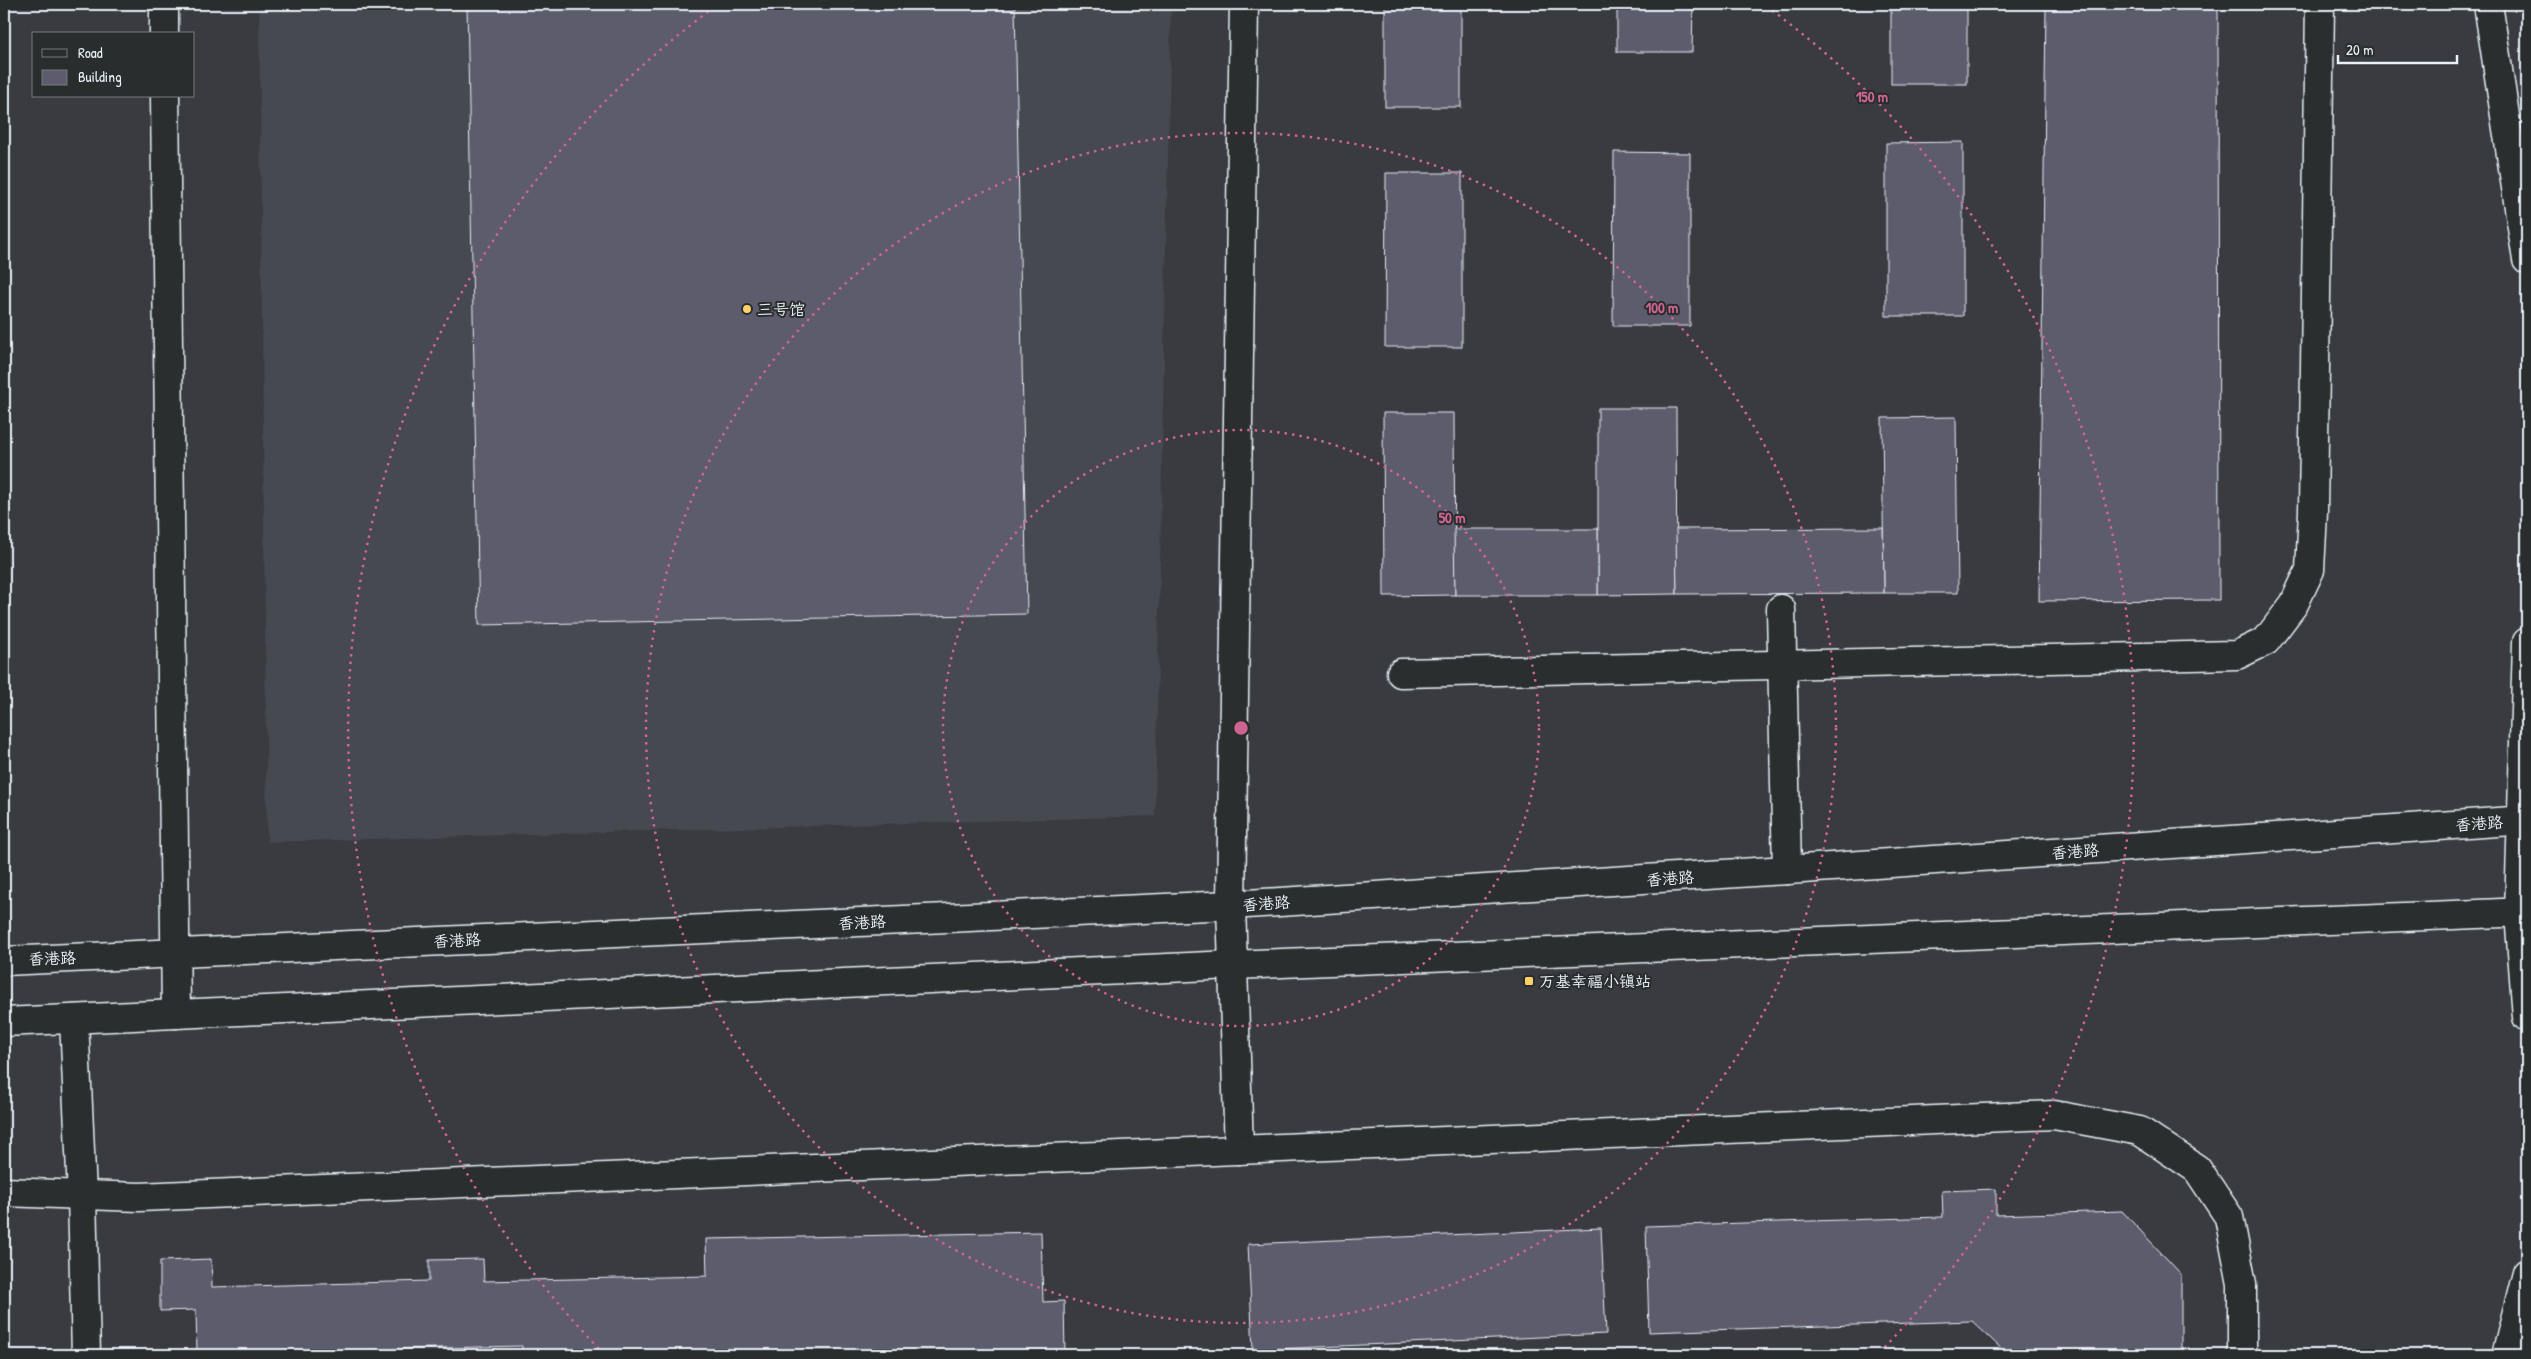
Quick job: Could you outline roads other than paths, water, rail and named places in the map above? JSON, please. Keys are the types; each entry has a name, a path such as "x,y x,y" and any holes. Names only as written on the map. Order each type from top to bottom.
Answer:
{"main road":[{"path":"164,4 164,32"},
{"path":"1239,1150 1231,905 1244,4"},
{"path":"1402,673 1782,663 2237,655 2266,641 2294,604 2310,570 2314,492 2320,4"},
{"path":"2488,4 2527,260"},
{"path":"165,98 176,1014"},
{"path":"1782,609 1787,870"},
{"path":"2527,642 2523,913 2527,1017"},
{"name":"香港路","path":"4,960 1231,905 1787,870 2524,820"},
{"path":"4,1022 1232,965 2523,913"},
{"path":"74,1019 82,1194 86,1355"},
{"path":"4,1192 159,1196 2054,1115 2140,1132 2197,1169 2229,1217 2242,1284 2242,1355"},
{"path":"2506,1355 2527,1272"},
{"path":"2522,1355 2527,1316"}],"place":[{"name":"三号馆","path":"747,309"},
{"name":"万基幸福小镇站","path":"1529,981"}]}
